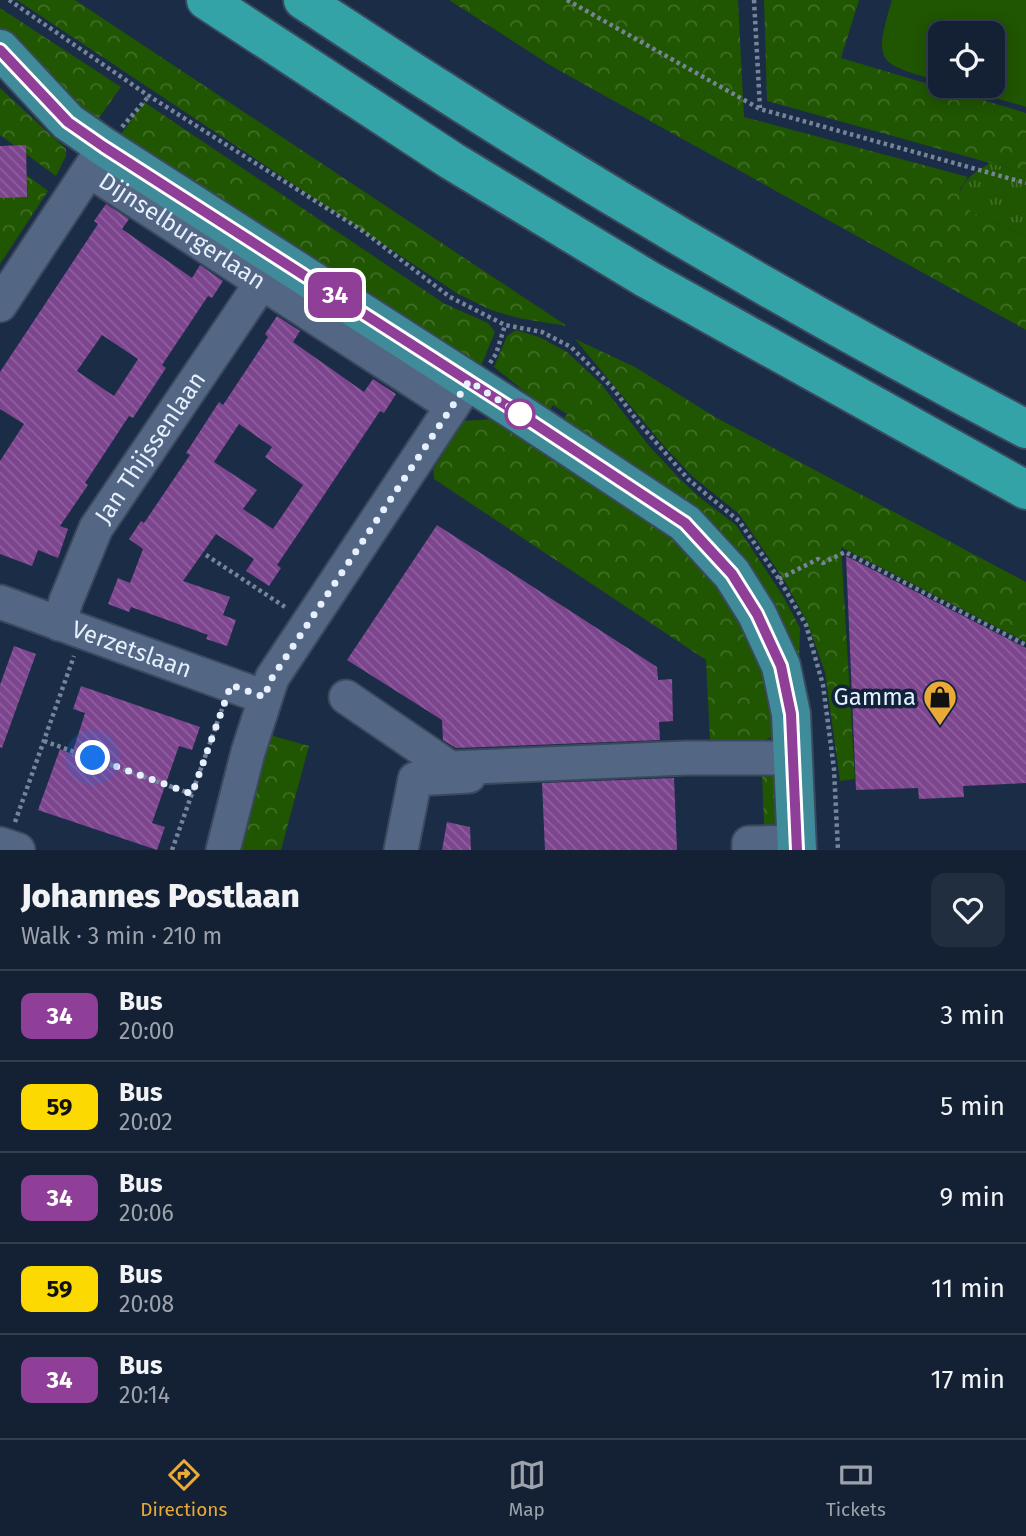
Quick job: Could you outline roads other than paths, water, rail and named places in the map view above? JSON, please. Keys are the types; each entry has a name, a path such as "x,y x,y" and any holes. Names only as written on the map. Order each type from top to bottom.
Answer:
{"highway":[{"path":"206,0 452,161 647,279 1026,490"},
{"path":"303,0 413,74 579,175 820,315 1026,429"}],"main road":[{"name":"Dijnselburgerlaan","path":"0,50 68,122 97,159 461,394 685,523 732,574 757,614 781,666 791,714 797,846"}],"street":[{"name":"Dijnselburgerlaan","path":"97,159 262,282 461,394"},
{"path":"0,305 97,159"},
{"name":"Jan Thijssenlaan","path":"71,628 66,601 96,528 262,282"},
{"path":"223,850 248,752 272,678 461,394"},
{"name":"Verzetslaan","path":"0,603 264,697"},
{"path":"346,697 450,768 686,758 793,758"},
{"path":"401,850 415,779 469,776 479,767"},
{"path":"749,850 749,843 797,846"}],"place":[{"name":"Gamma","path":"940,727"}]}
